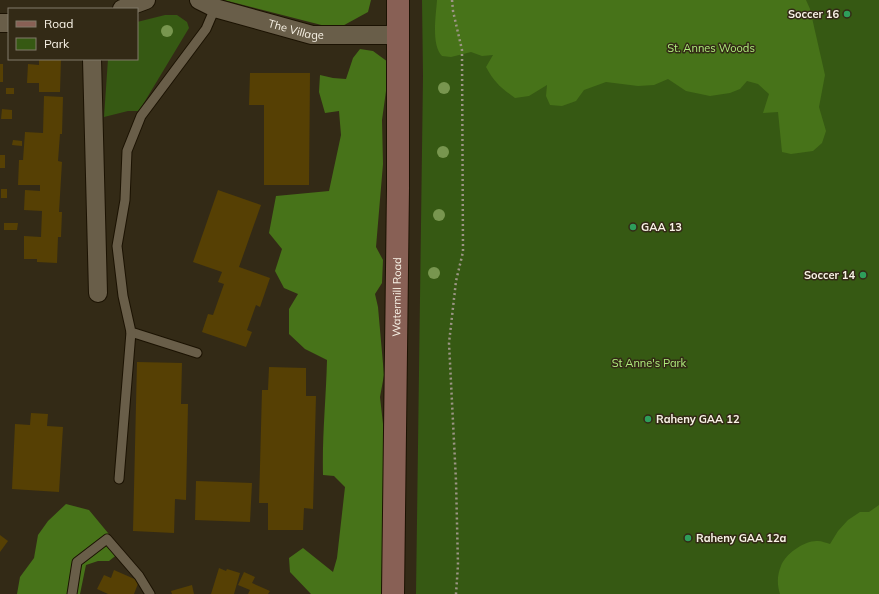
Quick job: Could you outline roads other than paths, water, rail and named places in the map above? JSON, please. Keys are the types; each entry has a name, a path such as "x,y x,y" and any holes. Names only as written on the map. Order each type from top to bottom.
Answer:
{"main road":[{"name":"Watermill Road","path":"394,594 398,0"}],"street":[{"path":"125,8 146,0"},
{"name":"The Village","path":"207,4 312,35 398,35"},
{"path":"92,60 98,293"}],"lane":[{"path":"119,479 131,332 122,296 117,246 125,200 127,151 141,116 206,30 207,4"},
{"path":"131,332 197,353"},
{"path":"72,594 77,562 107,539 139,576 150,594"}],"place":[{"name":"Soccer 16","path":"847,14"},
{"name":"GAA 13","path":"633,227"},
{"name":"Soccer 14","path":"863,275"},
{"name":"Raheny GAA 12","path":"648,419"},
{"name":"Raheny GAA 12a","path":"688,538"}],"park label":[{"name":"St. Annes Woods","path":"711,48"},
{"name":"St Anne's Park","path":"649,363"}]}
